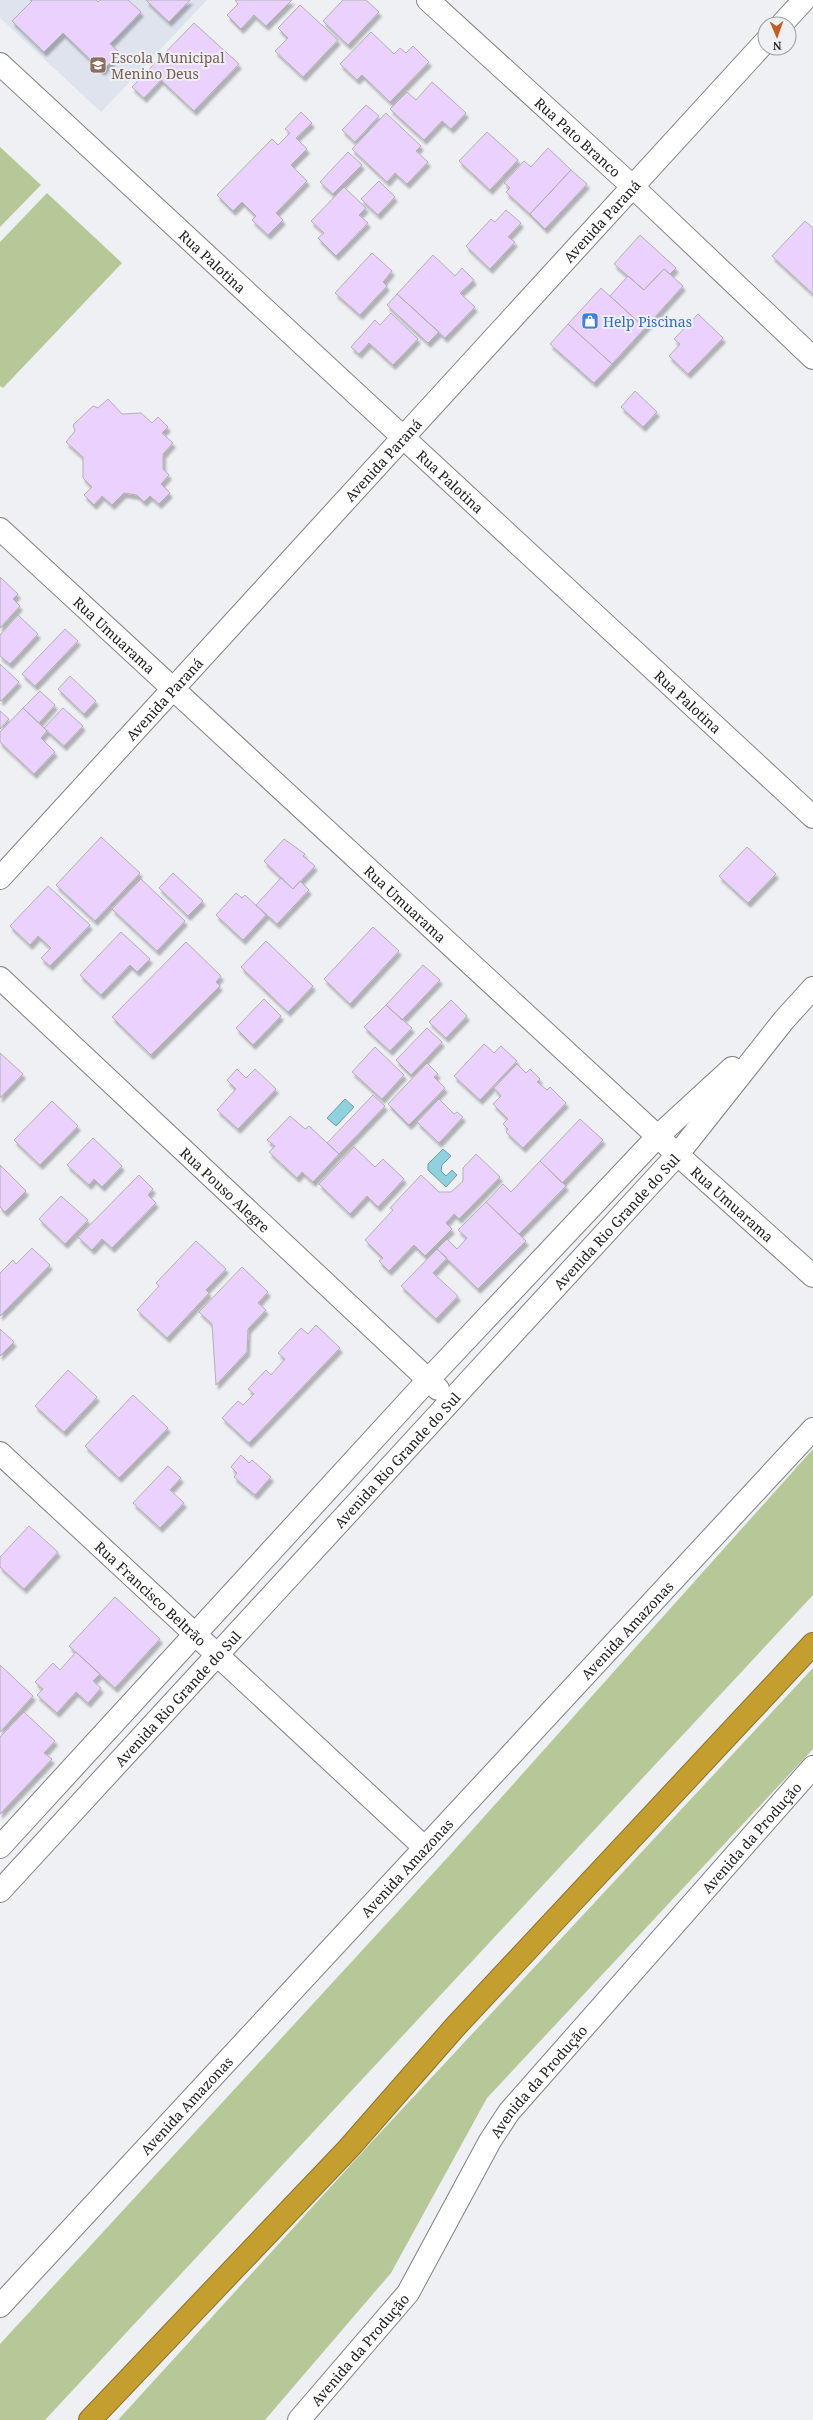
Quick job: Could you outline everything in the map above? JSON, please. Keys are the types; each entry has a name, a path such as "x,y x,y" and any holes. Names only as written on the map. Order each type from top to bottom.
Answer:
{"highway":[{"path":"90,2420 349,2148 455,2027 813,1644"}],"street":[{"name":"Rua Pato Branco","path":"428,0 632,186 813,358"},
{"path":"789,16 804,0"},
{"name":"Avenida Paraná","path":"0,878 757,51"},
{"name":"Rua Palotina","path":"0,64 813,817"},
{"name":"Rua Umuarama","path":"0,529 678,1154 813,1276"},
{"name":"Rua Pouso Alegre","path":"0,978 451,1401"},
{"name":"Avenida Rio Grande do Sul","path":"0,1891 678,1154 784,1020 813,988"},
{"name":"Avenida Rio Grande do Sul","path":"0,1847 428,1380 659,1135 784,1020"},
{"name":"Avenida Amazonas","path":"0,2306 813,1429"},
{"name":"Rua Francisco Beltrão","path":"0,1453 425,1848"},
{"name":"Avenida da Produção","path":"299,2420 408,2293 490,2141 509,2112 813,1767"}],"shaded area":[{"name":"Escola Municipal Menino Deus","path":"0,0 207,0 101,112 0,18"}],"green space":[{"path":"0,147 41,185 0,227"},
{"path":"47,193 122,263 3,388 0,386 0,242"},
{"path":"813,1449 813,1595 45,2420 0,2420 0,2344 448,1857"},
{"path":"813,1668 813,1749 487,2098 391,2273 265,2420 118,2420 378,2135"}],"water":[{"path":"345,1099 354,1107 336,1126 327,1118"},
{"path":"443,1149 451,1156 442,1165 441,1171 446,1176 452,1170 457,1175 446,1187 428,1170 428,1164"}],"building":[{"path":"30,0 96,0 98,2 100,0 128,0 141,12 110,44 120,53 102,71 63,33 44,52 12,21 32,1"},
{"path":"146,0 190,0 169,22"},
{"path":"235,0 292,0 266,26 254,15 241,29 227,15 238,4"},
{"path":"343,0 366,0 379,12 348,45 323,21"},
{"path":"300,5 338,40 303,77 275,51 288,38 278,28"},
{"path":"194,23 239,64 194,111 161,80 144,98 132,87"},
{"path":"371,32 394,54 400,48 406,53 413,46 429,62 390,102 362,75 357,80 340,64"},
{"path":"432,82 466,113 451,129 442,121 424,140 390,109 407,92 416,100"},
{"path":"366,105 379,116 355,142 342,130"},
{"path":"301,112 312,123 296,138 307,149 291,165 307,181 276,213 283,220 268,235 252,220 256,216 242,202 233,211 217,195 272,139 278,145 290,133 285,129"},
{"path":"386,113 421,146 416,151 428,162 407,184 395,173 387,182 352,149"},
{"path":"487,132 518,160 490,190 459,161"},
{"path":"548,148 571,170 530,214 506,192 510,188 504,183 524,161 531,167"},
{"path":"348,152 362,165 333,194 320,182"},
{"path":"571,170 587,184 545,229 530,214"},
{"path":"379,181 395,197 378,215 361,199"},
{"path":"344,187 366,208 359,215 368,223 336,256 318,238 324,233 311,221"},
{"path":"506,210 521,223 508,237 515,242 490,269 466,246 491,219 495,222"},
{"path":"805,221 813,228 813,294 772,256"},
{"path":"640,235 676,268 670,274 664,269 644,290 614,264"},
{"path":"372,253 392,271 383,282 387,286 360,315 335,293"},
{"path":"433,255 455,276 462,268 474,280 460,293 475,307 445,338 397,294"},
{"path":"664,269 683,286 645,328 610,296 628,276 644,290"},
{"path":"601,288 645,328 612,364 568,324"},
{"path":"397,294 439,332 428,343 387,305"},
{"path":"391,313 418,339 393,365 369,343 359,354 351,347 375,320 380,325"},
{"path":"698,314 723,338 688,374 669,356 680,344 674,339"},
{"path":"568,324 612,364 594,383 550,344"},
{"path":"635,391 657,412 643,427 621,407"},
{"path":"108,399 122,414 141,413 152,423 158,417 168,427 162,433 173,443 163,454 163,469 169,475 161,484 170,493 159,504 150,496 144,502 137,495 124,493 112,505 102,496 94,505 84,495 92,487 83,478 83,457 66,442 75,431 73,425 93,406 98,408"},
{"path":"0,577 18,594 13,599 20,606 0,628"},
{"path":"18,615 38,634 10,664 0,656 0,635"},
{"path":"65,629 78,641 35,686 22,674"},
{"path":"0,664 19,682 1,701 0,700"},
{"path":"70,676 96,701 84,714 58,689"},
{"path":"40,691 55,705 39,723 23,708"},
{"path":"23,708 47,731 41,738 55,752 34,774 0,742 0,732"},
{"path":"63,708 83,726 64,746 44,728"},
{"path":"0,711 9,719 0,729"},
{"path":"101,837 140,873 95,921 56,885"},
{"path":"284,839 305,854 303,856 315,866 293,889 264,861"},
{"path":"747,847 776,874 748,903 719,876"},
{"path":"173,873 203,901 188,916 159,888"},
{"path":"281,878 293,889 300,881 309,890 277,924 256,905"},
{"path":"141,879 185,921 157,951 112,909"},
{"path":"48,886 90,925 50,966 41,958 51,948 38,936 30,945 10,926"},
{"path":"236,893 242,898 245,895 266,915 243,940 216,915"},
{"path":"373,927 399,951 350,1004 324,979"},
{"path":"121,932 150,959 137,972 130,965 101,995 80,975"},
{"path":"266,941 313,986 288,1012 241,967"},
{"path":"186,942 221,976 216,982 220,986 151,1055 112,1017"},
{"path":"423,965 440,980 402,1020 386,1005"},
{"path":"264,999 281,1016 253,1045 236,1028"},
{"path":"451,1000 467,1016 446,1038 429,1022"},
{"path":"386,1005 412,1028 390,1051 364,1027"},
{"path":"427,1028 442,1042 411,1075 396,1060"},
{"path":"484,1044 494,1053 501,1046 517,1061 480,1100 454,1076"},
{"path":"375,1047 404,1075 382,1099 352,1072"},
{"path":"0,1053 23,1074 0,1098"},
{"path":"427,1063 438,1074 434,1077 445,1088 409,1125 388,1104"},
{"path":"517,1064 526,1073 530,1069 540,1079 537,1082 547,1090 550,1087 566,1103 523,1148 506,1132 508,1129 503,1124 508,1119 493,1104 501,1096 494,1088"},
{"path":"237,1069 246,1078 255,1069 276,1089 238,1129 217,1110 236,1089 227,1080"},
{"path":"373,1095 385,1106 339,1154 327,1143"},
{"path":"439,1099 454,1114 457,1112 463,1117 439,1143 417,1122"},
{"path":"52,1101 78,1126 40,1165 14,1140"},
{"path":"290,1116 305,1129 309,1126 339,1154 313,1182 302,1172 297,1178 269,1152 275,1146 267,1140"},
{"path":"580,1119 603,1140 562,1183 540,1161"},
{"path":"93,1138 122,1166 102,1187 94,1179 89,1185 67,1165"},
{"path":"354,1147 375,1167 383,1159 404,1179 378,1207 367,1196 350,1214 319,1184"},
{"path":"476,1154 500,1177 459,1219 454,1214 446,1223 452,1229 425,1256 414,1245 389,1271 379,1261 383,1258 365,1240 393,1210 390,1208 421,1175 439,1192 451,1192 463,1181 463,1168"},
{"path":"540,1161 566,1186 519,1234 486,1202 503,1184 511,1192"},
{"path":"0,1165 26,1191 5,1212 0,1207"},
{"path":"139,1175 153,1189 148,1195 156,1203 112,1248 102,1239 92,1250 78,1237"},
{"path":"61,1196 88,1220 65,1244 39,1219"},
{"path":"486,1202 526,1241 478,1289 437,1249 447,1239 457,1249 467,1238 458,1230"},
{"path":"196,1241 226,1269 206,1290 209,1293 167,1338 137,1310 159,1286 156,1283"},
{"path":"32,1248 50,1265 0,1316 0,1273 13,1260 16,1264"},
{"path":"437,1249 447,1258 433,1273 458,1296 436,1319 401,1286"},
{"path":"242,1267 268,1292 258,1303 266,1310 248,1329 247,1352 216,1385 212,1324 199,1312"},
{"path":"316,1325 340,1348 249,1443 222,1418 238,1401 243,1405 254,1394 248,1389 266,1370 271,1375 285,1359 278,1353 301,1328 308,1334"},
{"path":"0,1329 14,1342 0,1356"},
{"path":"68,1370 97,1397 64,1432 35,1406"},
{"path":"133,1395 168,1428 119,1478 85,1446"},
{"path":"241,1455 249,1463 252,1460 271,1477 255,1495 234,1477 237,1473 231,1467"},
{"path":"168,1466 181,1478 170,1490 184,1503 160,1528 133,1503"},
{"path":"29,1526 58,1552 24,1589 0,1567 0,1557"},
{"path":"115,1597 160,1639 115,1688 69,1646"},
{"path":"76,1652 100,1674 93,1681 101,1688 88,1703 76,1692 57,1713 37,1695 43,1689 35,1682 53,1663 60,1670"},
{"path":"0,1665 33,1696 0,1732"},
{"path":"24,1712 55,1741 44,1753 52,1759 0,1814 0,1737"}],"place":[{"name":"Escola Municipal Menino Deus","path":"98,65"},
{"name":"Help Piscinas","path":"590,321"}]}
